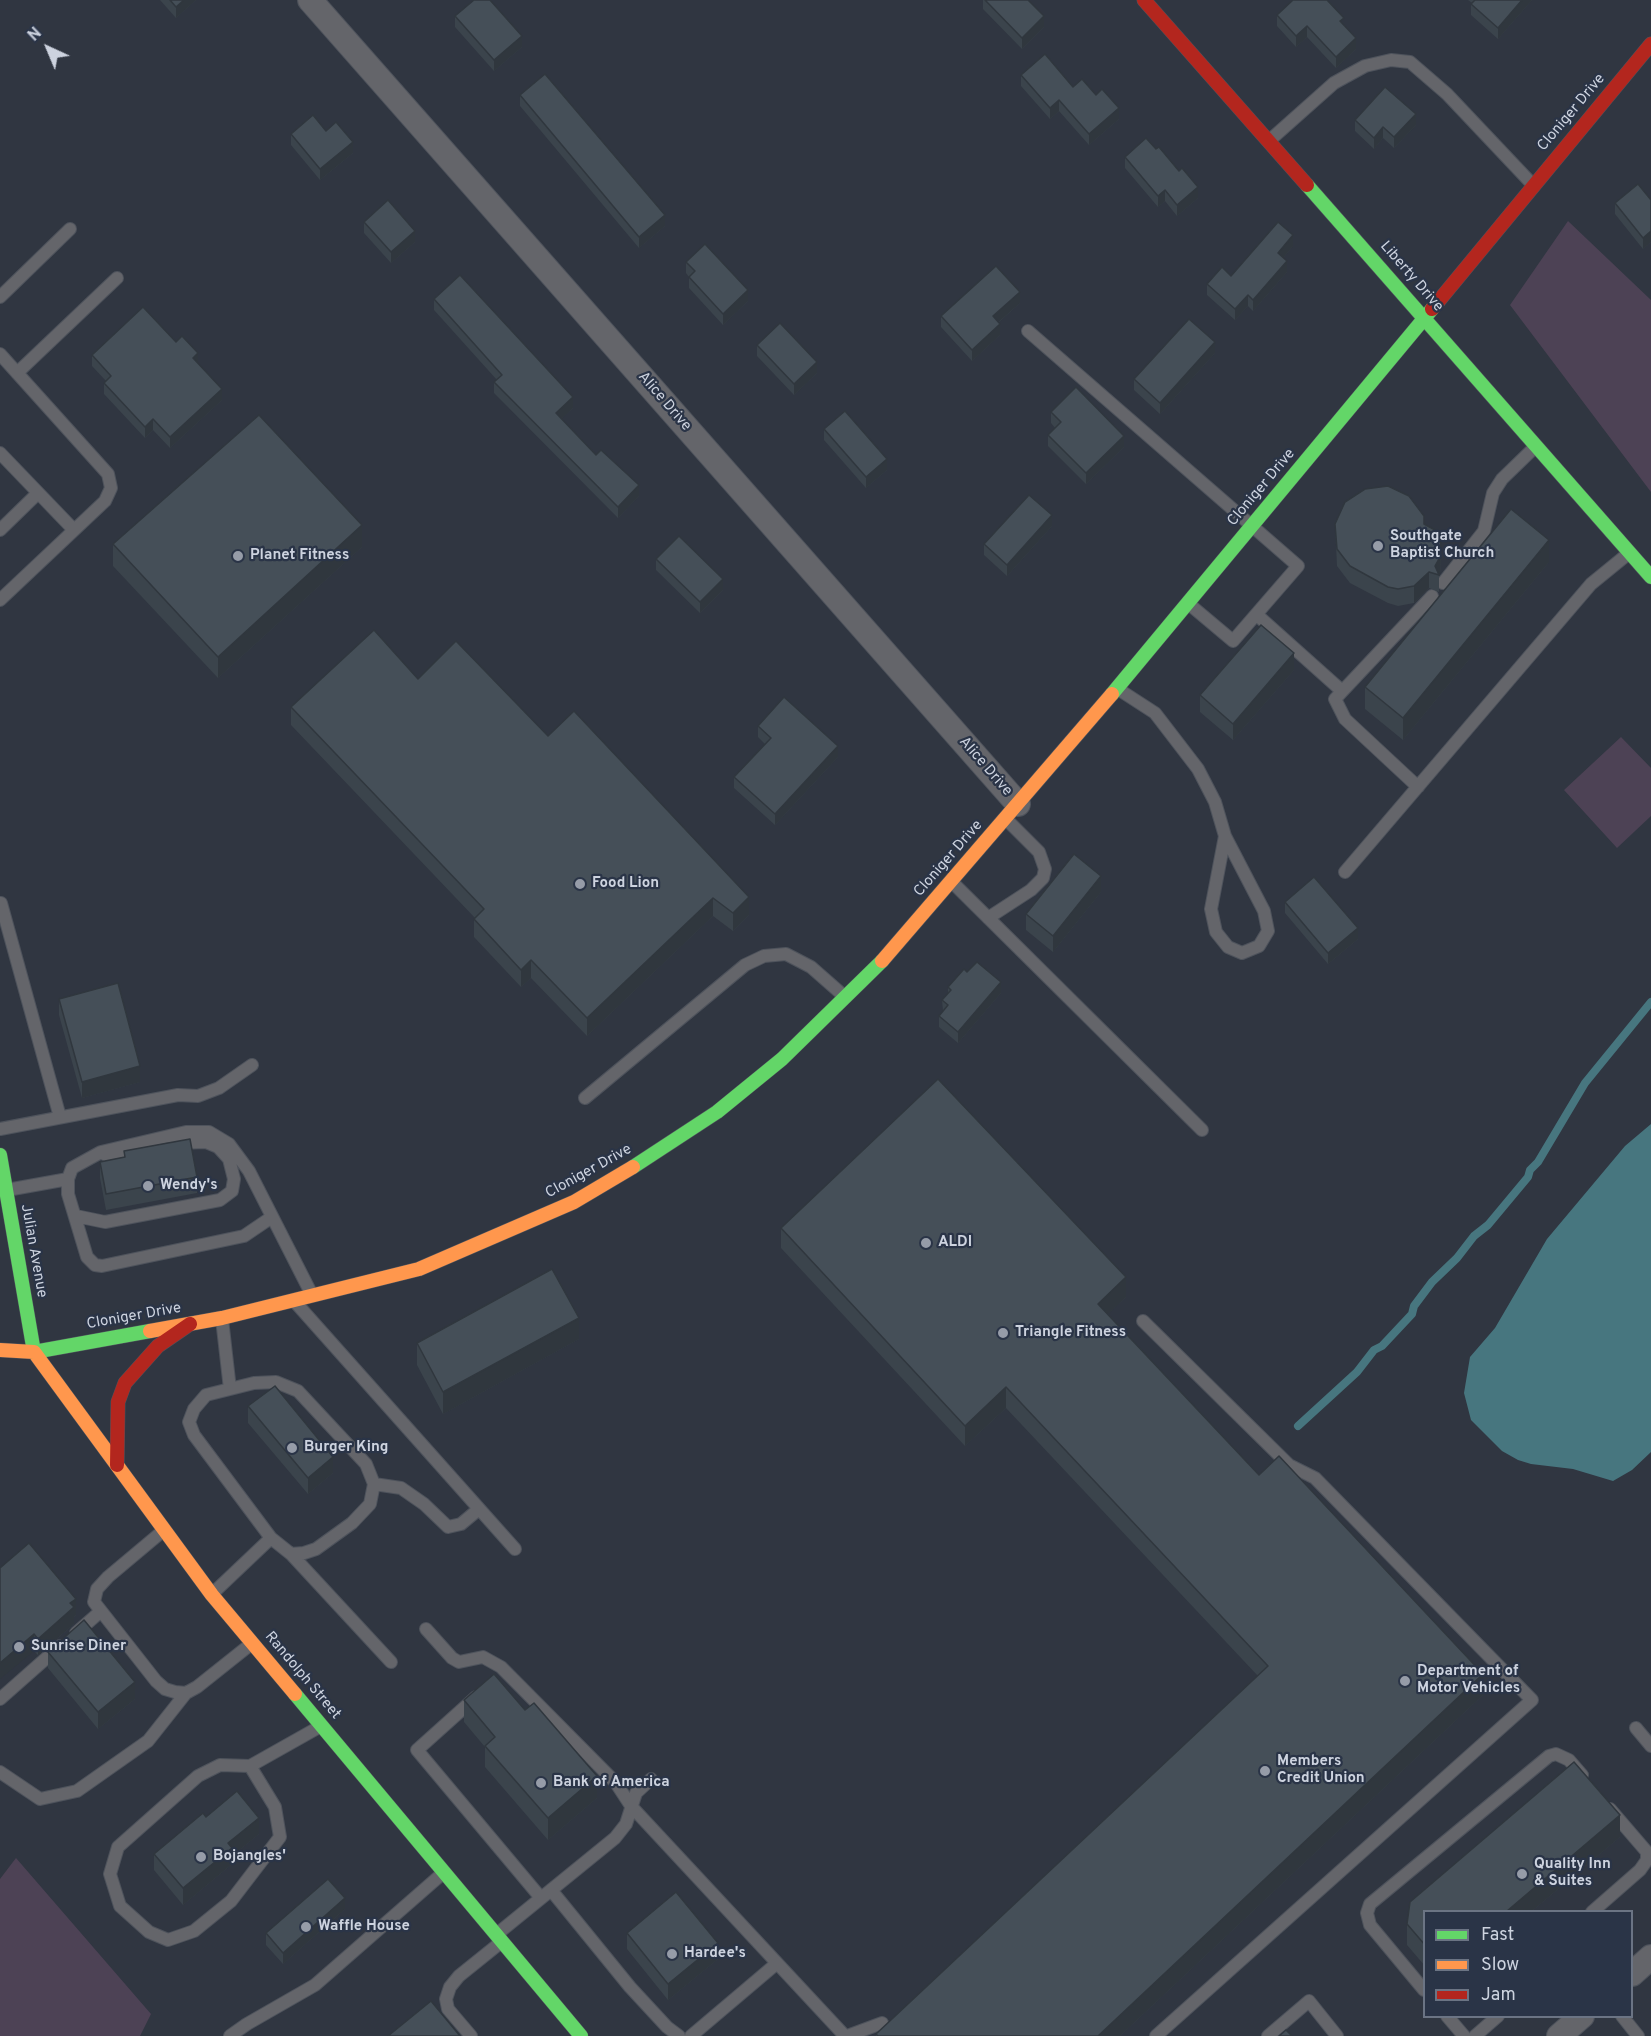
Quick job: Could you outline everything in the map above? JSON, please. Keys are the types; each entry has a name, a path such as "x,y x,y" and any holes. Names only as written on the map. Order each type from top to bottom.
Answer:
{"main road":[{"name":"Liberty Drive","path":"1144,0 1651,577"},
{"name":"Cloniger Drive","path":"34,1352 222,1318 419,1269 574,1203 644,1161 717,1112 782,1059 846,997 881,962 951,882 1117,689 1651,44"},
{"name":"Julian Avenue","path":"0,1155 34,1352"},
{"path":"117,1465 118,1402 125,1383 159,1346 190,1324"},
{"path":"0,1350 34,1352"},
{"name":"Randolph Street","path":"34,1352 212,1595 581,2036"}],"street":[{"name":"Alice Drive","path":"310,0 1012,811"},
{"path":"1633,1973 1651,1957"},
{"path":"1559,2036 1580,2018"}],"lane":[{"path":"1269,141 1334,83 1365,66 1391,60 1410,62 1448,94 1533,185"},
{"path":"0,297 70,229"},
{"path":"17,373 117,278"},
{"path":"1028,331 1298,566 1233,641 1188,604"},
{"path":"0,354 108,474 111,488 105,501 0,600"},
{"path":"1443,583 1484,531 1493,493 1502,479 1536,446"},
{"path":"0,453 74,530"},
{"path":"0,530 38,493"},
{"path":"1346,872 1591,584 1630,553"},
{"path":"1418,787 1344,719 1335,699 1432,596"},
{"path":"1257,615 1342,691"},
{"path":"1117,689 1155,713 1198,769 1215,802 1225,836 1264,911 1268,931 1259,946 1242,953 1228,947 1216,932 1211,909 1225,836"},
{"path":"988,918 1031,890 1043,878 1046,869 1039,852 1012,811"},
{"path":"951,882 1202,1130"},
{"path":"1,903 60,1117"},
{"path":"585,1098 737,971 764,956 786,954 811,967 846,997"},
{"path":"0,1129 178,1095 198,1096 219,1088 252,1065"},
{"path":"272,1217 244,1236 102,1266 95,1265 87,1257 68,1194 68,1179 72,1168 79,1162 101,1152 186,1132 209,1132 229,1144 249,1171 312,1296"},
{"path":"76,1216 105,1222 220,1200 232,1191 234,1179 229,1159 218,1147 206,1142 173,1144 113,1159 101,1152"},
{"path":"5,1190 68,1179"},
{"path":"294,1300 515,1549"},
{"path":"222,1318 230,1389"},
{"path":"1143,1321 1289,1465 1314,1478 1532,1700 1156,2036"},
{"path":"291,1554 316,1549 352,1523 370,1504 374,1484 366,1464 298,1391 276,1382 254,1383 206,1395 194,1409 189,1422 194,1435 271,1538 291,1554 391,1662"},
{"path":"374,1484 401,1488 424,1504 448,1527 461,1524 479,1509"},
{"path":"164,1529 97,1589 94,1602 156,1681 165,1689 186,1692"},
{"path":"212,1595 271,1538"},
{"path":"0,1699 101,1611"},
{"path":"426,1629 452,1658 459,1662 483,1657 496,1678 616,1783 631,1806 776,1964 846,2036 882,2023"},
{"path":"0,1772 40,1799 76,1791 148,1741 186,1692 197,1687 252,1643"},
{"path":"496,1678 417,1750 630,1987 667,2027 680,2036"},
{"path":"250,1766 275,1807 280,1837 231,1901 194,1931 168,1940 149,1932 120,1906 110,1874 118,1847 198,1776 220,1765 250,1766 322,1725"},
{"path":"1636,1728 1651,1746"},
{"path":"1423,1988 1370,1925 1367,1913 1370,1904 1549,1756 1556,1755 1569,1760 1590,1785"},
{"path":"471,2036 448,2009 447,1999 450,1987 546,1894 615,1838 626,1824 636,1792 651,1779"},
{"path":"1593,1910 1640,1870 1647,1860 1647,1852 1604,1802"},
{"path":"230,2036 315,1985 444,1872"},
{"path":"691,2036 776,1964"},
{"path":"1268,2036 1309,2001 1337,2036"},
{"path":"1449,2018 1464,2036"},
{"path":"1475,2036 1496,2018"},
{"path":"1624,2018 1638,2036"}],"shaded area":[{"path":"1568,221 1651,300 1651,492 1510,305"},
{"path":"1621,737 1651,768 1651,816 1617,848 1564,790"},
{"path":"16,1858 151,2014 140,2036 0,2036 0,1879"}],"water":[{"path":"1651,1124 1651,1452 1632,1470 1613,1481 1573,1469 1531,1464 1518,1460 1502,1451 1471,1420 1464,1393 1470,1357 1495,1328 1547,1239 1625,1146"}],"building":[{"path":"170,0 184,0 176,7"},
{"path":"474,0 490,0 522,36 494,60 455,16"},
{"path":"985,0 1028,0 1044,16 1022,38"},
{"path":"1293,0 1327,0 1344,18 1340,21 1356,38 1336,57 1307,26 1296,36 1277,15"},
{"path":"1475,0 1522,0 1498,28 1471,4"},
{"path":"1045,54 1073,87 1082,79 1096,95 1102,89 1119,108 1089,134 1059,100 1050,108 1021,75"},
{"path":"545,74 665,215 639,237 520,95"},
{"path":"1385,87 1416,114 1394,137 1383,127 1374,138 1355,120"},
{"path":"313,115 326,131 336,122 353,142 320,169 291,134"},
{"path":"1146,138 1156,149 1159,147 1179,171 1182,168 1198,187 1177,205 1165,190 1158,196 1125,157"},
{"path":"1638,184 1651,200 1651,231 1643,238 1615,203"},
{"path":"388,200 415,231 391,252 364,222"},
{"path":"1278,222 1293,235 1278,253 1287,261 1253,300 1248,295 1235,309 1207,284 1222,267 1231,276"},
{"path":"705,244 748,290 723,314 689,277 695,271 686,262"},
{"path":"996,266 1020,292 993,316 1000,324 972,350 941,316"},
{"path":"460,275 573,397 556,413 596,455 601,450 639,485 618,507 494,382 502,375 434,299"},
{"path":"143,307 176,342 182,336 198,353 193,358 222,389 170,437 153,419 145,427 104,383 111,376 92,355"},
{"path":"1189,319 1215,342 1160,403 1134,379"},
{"path":"780,323 817,362 794,384 757,345"},
{"path":"1076,387 1124,436 1086,473 1048,435 1061,422 1051,412"},
{"path":"845,411 887,459 866,477 824,429"},
{"name":"Planet Fitness","path":"259,415 362,525 218,657 113,544"},
{"path":"1388,486 1409,496 1424,516 1424,524 1435,530 1441,538 1440,557 1435,566 1439,575 1429,572 1414,586 1398,589 1388,587 1350,566 1337,549 1335,524 1345,502 1365,489"},
{"path":"1029,495 1052,515 1007,565 984,544"},
{"path":"1511,509 1549,540 1403,718 1365,687"},
{"path":"679,536 723,579 700,602 656,559"},
{"path":"1261,625 1294,653 1233,724 1200,695"},
{"path":"374,630 418,679 456,641 548,736 574,711 749,897 733,913 713,898 587,1018 531,960 521,970 474,919 484,909 291,707"},
{"path":"784,697 838,746 775,814 734,777 771,738 758,726"},
{"path":"1074,854 1101,876 1053,936 1026,914"},
{"path":"1314,877 1358,928 1328,953 1285,902"},
{"path":"977,962 1001,982 958,1032 939,1016 948,1005 942,1000 951,990 948,987 964,969 967,972"},
{"path":"118,983 140,1066 82,1082 59,999"},
{"path":"938,1079 1126,1277 1098,1304 1259,1475 1279,1456 1483,1674 1098,2036 878,2036 876,2034 1268,1666 1006,1387 965,1426 781,1228"},
{"path":"190,1139 197,1177 106,1194 100,1162 125,1157 124,1151"},
{"path":"552,1269 579,1318 443,1392 417,1343"},
{"name":"Burger King","path":"275,1386 333,1457 308,1478 248,1406"},
{"name":"Sunrise Diner","path":"29,1543 76,1599 70,1603 74,1607 38,1639 34,1634 0,1663 0,1568"},
{"path":"84,1620 135,1682 98,1712 48,1652"},
{"name":"Bank of America","path":"494,1674 525,1710 534,1703 597,1776 548,1818 485,1746 495,1737 464,1700"},
{"name":"Quality Inn & Suites","path":"1574,1762 1620,1815 1508,1910 1423,1910 1423,1943 1407,1924 1410,1902"},
{"name":"Bojangles'","path":"237,1791 259,1818 228,1843 232,1848 183,1888 154,1854 203,1813 206,1817"},
{"name":"Waffle House","path":"328,1879 345,1898 283,1953 266,1933"},
{"name":"Hardee's","path":"676,1892 718,1943 668,1984 627,1933"},
{"path":"431,2001 460,2036 388,2036"},
{"path":"1286,2030 1292,2036 1279,2036"}],"waterway":[{"path":"1298,1426 1357,1372 1374,1350 1382,1346 1412,1314 1414,1306 1432,1282 1457,1258 1474,1236 1488,1225 1528,1177 1530,1170 1538,1162 1585,1083 1651,1002"}],"traffic: fast":[{"path":"1307,185 1651,577"},
{"path":"1112,694 1432,309"},
{"path":"633,1167 717,1112 782,1059 882,961"},
{"path":"0,1155 34,1352 150,1331"},
{"path":"295,1694 581,2036"}],"traffic: slow":[{"path":"882,961 1112,694"},
{"path":"150,1331 222,1318 419,1269 574,1202 633,1167"},
{"path":"0,1350 34,1352 212,1595 295,1694"}],"traffic: jam":[{"path":"1144,0 1307,185"},
{"path":"1432,309 1651,44"},
{"path":"117,1465 118,1402 125,1383 158,1346 190,1324"}],"place":[{"name":"Southgate Baptist Church","path":"1378,546"},
{"name":"Planet Fitness","path":"238,556"},
{"name":"Food Lion","path":"580,884"},
{"name":"Wendy's","path":"148,1186"},
{"name":"ALDI","path":"926,1243"},
{"name":"Triangle Fitness","path":"1003,1333"},
{"name":"Burger King","path":"292,1448"},
{"name":"Sunrise Diner","path":"19,1647"},
{"name":"Department of Motor Vehicles","path":"1405,1681"},
{"name":"Members Credit Union","path":"1265,1771"},
{"name":"Bank of America","path":"541,1783"},
{"name":"Bojangles'","path":"201,1857"},
{"name":"Quality Inn & Suites","path":"1522,1874"},
{"name":"Waffle House","path":"306,1927"},
{"name":"Hardee's","path":"672,1954"}]}
